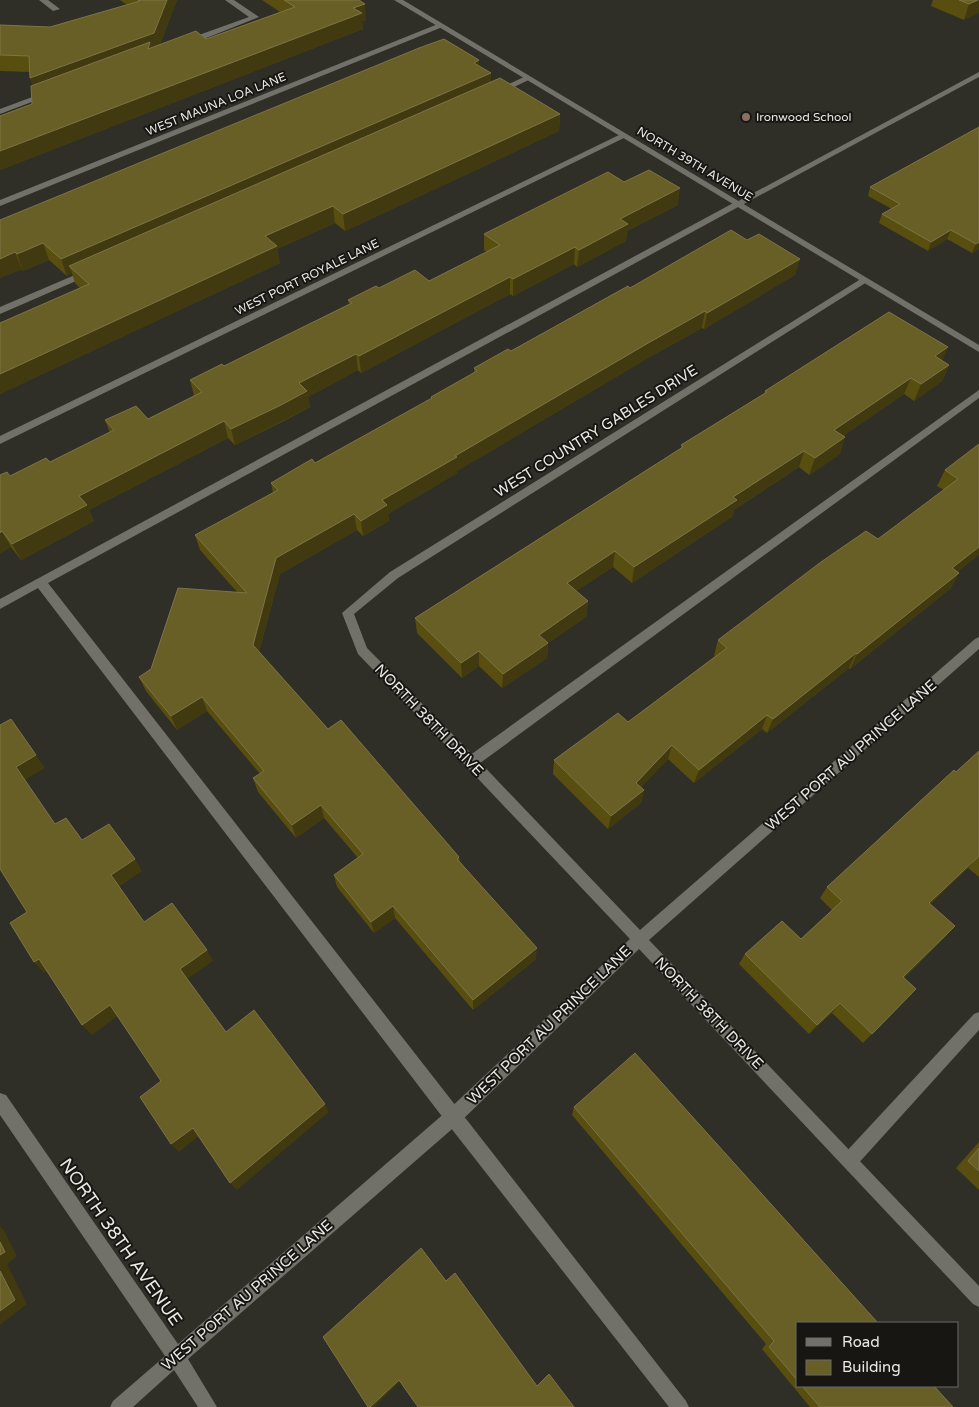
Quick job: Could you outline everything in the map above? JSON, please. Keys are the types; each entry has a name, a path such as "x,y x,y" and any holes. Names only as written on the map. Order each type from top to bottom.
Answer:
{"street":[{"path":"43,0 56,9"},
{"path":"182,44 255,17 229,0"},
{"name":"NORTH 39TH AVENUE","path":"398,0 979,349"},
{"name":"WEST MAUNA LOA LANE","path":"0,203 440,26"},
{"path":"0,604 979,74"},
{"path":"484,98 529,78"},
{"path":"0,112 55,92"},
{"name":"WEST PORT ROYALE LANE","path":"0,440 624,136"},
{"path":"0,311 100,267"},
{"name":"WEST COUNTRY GABLES DRIVE","path":"348,613 394,575 864,280"},
{"path":"470,762 979,393"},
{"path":"40,582 453,1117 680,1407"},
{"name":"NORTH 38TH DRIVE","path":"348,613 362,652 470,762 979,1298"},
{"name":"WEST PORT AU PRINCE LANE","path":"119,1407 453,1117 639,940 979,642"},
{"path":"850,1160 979,1019"},
{"name":"NORTH 38TH AVENUE","path":"0,1101 176,1357 208,1407"}],"building":[{"path":"138,0 167,0 154,33 30,78 29,56 0,55 0,25 50,27 140,1"},
{"path":"284,0 359,0 365,4 353,8 362,13 0,151 0,116 32,104 31,86 150,42 148,49 196,31 206,39 295,7"},
{"path":"959,0 978,0 969,4"},
{"path":"444,39 479,60 474,63 491,73 61,259 43,243 0,259 0,220"},
{"path":"500,78 560,114 343,214 333,206 265,236 277,246 0,374 0,323 89,284 69,266"},
{"path":"979,127 979,242 976,244 951,230 931,242 882,214 900,204 870,187"},
{"path":"649,170 680,188 620,219 628,224 579,250 575,247 513,279 510,277 359,356 356,354 299,383 307,391 281,405 231,429 224,421 79,496 87,505 12,544 2,531 0,533 0,475 7,472 10,476 46,458 50,462 114,430 105,420 136,406 148,419 202,392 190,380 222,364 224,366 352,303 348,300 376,286 379,288 415,270 429,281 500,245 484,234 608,172 624,182"},
{"path":"731,230 747,240 759,234 800,259 707,313 705,311 650,342 455,456 457,457 382,500 387,505 361,521 354,514 276,558 253,645 328,729 341,720 459,857 457,859 537,948 473,1000 393,906 371,922 334,875 363,854 321,805 292,825 253,778 264,771 202,697 171,716 139,677 151,669 178,588 247,593 195,535 278,490 271,483 312,459 315,463 477,371 474,368 508,349 511,351 628,286 630,288"},
{"path":"889,312 948,347 935,356 949,365 921,384 911,378 834,430 845,437 815,458 804,451 733,497 737,500 634,567 615,551 567,583 588,601 539,635 548,643 503,674 479,651 461,663 415,618 683,447 681,445 767,392 765,391"},
{"path":"979,444 979,547 952,568 959,573 773,719 767,715 699,770 672,745 636,783 644,790 611,816 554,760 618,713 628,722 727,648 718,640 821,562 866,531 878,539 958,479 945,470"},
{"path":"11,719 36,755 16,767 55,824 66,818 82,840 109,824 135,859 111,875 144,922 172,903 207,950 180,969 226,1032 254,1010 325,1104 230,1183 193,1128 171,1144 140,1097 161,1081 110,1005 82,1025 39,959 34,962 10,923 27,912 0,869 0,725"},
{"path":"979,751 979,856 929,903 955,926 903,977 916,989 872,1034 840,1003 817,1025 745,954 782,921 801,939 842,901 827,887 954,770 956,772"},
{"path":"635,1053 877,1322 796,1322 796,1379 769,1347 774,1341 574,1107"},
{"path":"979,1148 979,1171 968,1161"},
{"path":"0,1242 5,1252 0,1255"},
{"path":"421,1248 446,1281 455,1273 537,1386 549,1374 574,1407 418,1407 399,1380 368,1407 323,1337"},
{"path":"0,1271 15,1300 0,1311"},
{"path":"803,1387 935,1387 953,1407 820,1407"}],"place":[{"name":"Ironwood School","path":"746,117"}]}
